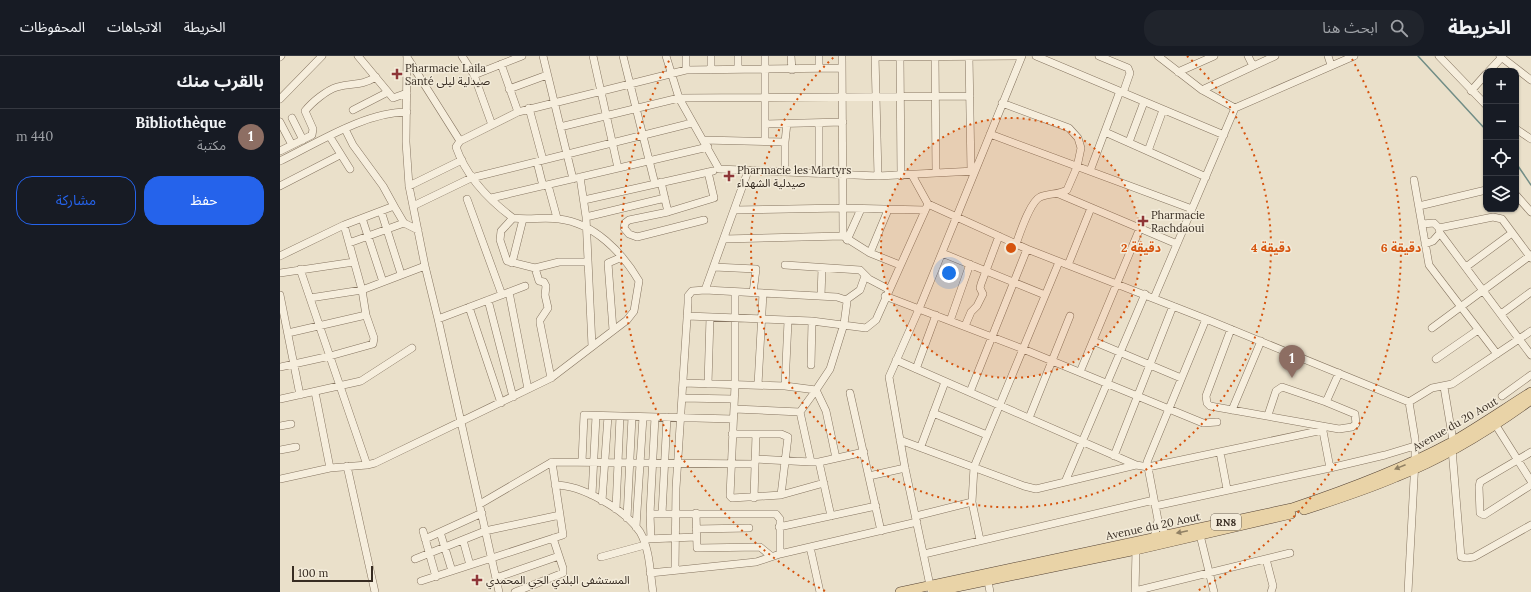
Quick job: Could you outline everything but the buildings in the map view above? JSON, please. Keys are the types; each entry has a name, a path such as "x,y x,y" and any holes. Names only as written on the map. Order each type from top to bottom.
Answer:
{"main road":[{"name":"Avenue du 20 Aout","path":"900,592 932,590 1166,535 1292,508 1415,464 1425,455 1452,445 1531,392"},
{"name":"Avenue du 20 Aout","path":"987,577 1136,550 1299,512 1382,483 1415,464 1495,424 1531,400"}],"street":[{"path":"280,99 322,56"},
{"path":"358,56 393,98 407,93"},
{"path":"407,56 406,142 409,186 425,266 499,592"},
{"path":"407,56 460,141"},
{"path":"462,56 474,75 492,125"},
{"path":"474,75 505,60 522,56"},
{"path":"542,56 566,154 584,200 592,346"},
{"path":"593,56 618,168"},
{"path":"623,56 650,161 665,198 668,212"},
{"path":"666,56 679,98 692,123 708,147 719,169"},
{"path":"686,56 686,70"},
{"path":"711,56 711,70"},
{"path":"738,56 738,69"},
{"path":"765,56 765,141"},
{"path":"792,56 792,70"},
{"path":"819,56 819,68"},
{"path":"842,56 843,208 845,238"},
{"path":"935,56 936,172"},
{"path":"878,176 875,57 1022,56 973,171 920,309 889,377 905,468 932,590"},
{"path":"1036,56 1224,135"},
{"path":"1090,171 1130,73 1128,68 1100,56"},
{"path":"1158,56 1202,90 1235,108"},
{"path":"1178,72 1214,56"},
{"path":"1248,56 1254,66"},
{"path":"1202,90 1275,56"},
{"path":"1328,56 1331,65"},
{"path":"1154,298 1235,108 1354,56"},
{"path":"1439,56 1485,104"},
{"path":"900,57 901,176"},
{"path":"969,57 973,171"},
{"path":"1492,68 1501,57 1531,80"},
{"path":"505,60 510,89 518,112"},
{"path":"280,479 330,468 367,465 501,403 550,378 627,320 634,311 640,284 622,257 612,246 586,227 571,220 557,218 513,218 472,178 456,147 460,141 529,108 686,70 792,70 842,68"},
{"path":"510,89 547,75"},
{"path":"280,151 313,134 305,110 310,105 336,87 352,84 362,85 376,77"},
{"path":"1471,91 1483,77"},
{"path":"354,110 388,92"},
{"path":"560,128 679,98 970,96"},
{"path":"1129,142 1144,102"},
{"path":"1002,103 1069,128 1078,138 1081,148 1077,167 1067,190 1059,194 1041,197 1034,203 1016,244"},
{"path":"529,108 546,185 557,218"},
{"path":"1148,151 1163,110"},
{"path":"280,161 355,124 388,114 407,112"},
{"path":"292,118 303,140"},
{"path":"280,122 292,145"},
{"path":"765,124 843,122"},
{"path":"413,206 472,178 692,123"},
{"path":"785,172 785,142 787,123"},
{"path":"819,123 819,174"},
{"path":"345,129 353,145 383,186 404,223 418,230"},
{"path":"1105,132 1206,177"},
{"path":"1519,132 1531,139"},
{"path":"990,134 1192,209"},
{"path":"330,137 350,169"},
{"path":"703,140 785,142"},
{"path":"491,198 708,147"},
{"path":"280,186 340,155"},
{"path":"409,186 462,160"},
{"path":"584,200 719,169 878,176 901,176 936,172 973,171"},
{"path":"705,290 748,171"},
{"path":"704,220 637,237 629,234 624,228 625,223 629,220 668,212 714,198 708,172"},
{"path":"912,175 927,207"},
{"path":"1414,180 1429,265 1497,354"},
{"path":"1419,206 1483,191"},
{"path":"1059,194 1177,244"},
{"path":"586,217 665,198"},
{"path":"1519,198 1531,212"},
{"path":"467,199 505,294 528,389"},
{"path":"280,256 344,225 394,206"},
{"path":"734,210 843,208 888,210 927,207 956,217 1027,249 1174,306 1409,402"},
{"path":"687,316 812,321 866,328 876,320 887,292 927,207"},
{"path":"1068,265 1091,208"},
{"path":"845,238 861,209"},
{"path":"870,253 888,210"},
{"path":"381,211 401,274"},
{"path":"1425,244 1434,241 1440,230 1493,217 1502,219 1531,256 1432,328"},
{"path":"362,218 383,282"},
{"path":"513,218 502,228 500,240 507,261 535,268 559,262 587,262"},
{"path":"512,263 523,219"},
{"path":"349,243 404,223"},
{"path":"1422,224 1434,223 1440,230 1531,355"},
{"path":"280,367 374,344 374,338 366,315 362,290 344,225"},
{"path":"1080,372 1140,228"},
{"path":"1466,267 1512,233"},
{"path":"965,326 971,312 977,306 983,294 980,287 999,236"},
{"path":"724,239 845,238 870,253 900,265"},
{"path":"970,392 1027,249"},
{"path":"942,253 1045,295"},
{"path":"613,330 608,263 622,257"},
{"path":"280,273 354,262"},
{"path":"980,540 972,502 974,467 1059,262"},
{"path":"950,320 970,264"},
{"path":"785,265 822,268 852,268 860,270 865,276 887,292 920,309 1052,360 1203,423 1217,422"},
{"path":"310,298 362,290 425,266"},
{"path":"714,267 756,269 753,293"},
{"path":"535,268 539,281 544,282 546,286 545,295 548,308 540,320 540,323 550,378"},
{"path":"821,296 822,268"},
{"path":"300,269 367,465"},
{"path":"675,570 674,514 687,316 690,293 692,291 705,290 821,296 846,300 860,290 865,276"},
{"path":"438,318 525,286"},
{"path":"735,292 735,385 730,464 730,496 732,498 754,498 781,495 824,483"},
{"path":"1501,314 1531,292"},
{"path":"758,385 763,293"},
{"path":"1065,482 1144,294"},
{"path":"280,295 283,325 288,333 300,395"},
{"path":"488,300 513,397"},
{"path":"811,462 800,412 830,370 844,324 847,306 846,300"},
{"path":"1114,456 1174,306"},
{"path":"469,307 501,403"},
{"path":"288,333 366,315"},
{"path":"916,369 936,315"},
{"path":"1029,418 1070,316"},
{"path":"708,384 710,317"},
{"path":"1166,535 1158,520 1147,462 1206,319"},
{"path":"785,386 788,321"},
{"path":"811,366 812,321"},
{"path":"1231,329 1206,400 1210,406 1268,415 1322,428 1340,429 1352,427 1356,424 1355,414 1282,387 1276,391 1268,415"},
{"path":"1436,359 1478,330"},
{"path":"1409,402 1432,388 1444,387 1452,384 1531,331"},
{"path":"1093,341 1181,378"},
{"path":"1232,410 1261,341"},
{"path":"280,399 340,387 361,381 412,348"},
{"path":"896,360 1114,456 1148,468 1322,428"},
{"path":"1326,402 1339,373"},
{"path":"1502,396 1531,375"},
{"path":"921,446 945,382"},
{"path":"683,383 785,386 816,390"},
{"path":"1444,387 1452,445 1461,558 1474,557 1531,525"},
{"path":"816,390 826,411 836,458"},
{"path":"315,392 330,468"},
{"path":"850,393 882,531"},
{"path":"682,398 734,399"},
{"path":"1408,592 1416,444 1409,402"},
{"path":"734,409 800,412"},
{"path":"933,413 987,434"},
{"path":"582,462 584,415 733,419"},
{"path":"592,495 596,416"},
{"path":"602,501 608,416"},
{"path":"616,509 620,416"},
{"path":"627,518 632,417"},
{"path":"636,528 643,417"},
{"path":"651,539 650,514 655,417"},
{"path":"662,514 667,418"},
{"path":"280,426 291,424"},
{"path":"1495,424 1531,481"},
{"path":"1322,428 1330,468"},
{"path":"732,434 787,435 789,440 781,495"},
{"path":"754,498 756,434"},
{"path":"900,440 921,446 1024,486 1036,489 1136,465"},
{"path":"1416,444 1425,455"},
{"path":"924,554 980,540 1154,503 1385,456 1416,444"},
{"path":"280,450 296,447"},
{"path":"480,504 552,462 730,464 755,461 787,460 819,462 864,452"},
{"path":"1220,452 1227,489"},
{"path":"1531,452 1480,482 1479,487 1482,514 1484,515 1531,485"},
{"path":"421,581 563,535 552,462"},
{"path":"819,462 831,516"},
{"path":"347,466 375,592"},
{"path":"869,476 905,468"},
{"path":"555,485 568,486 592,495 616,509 627,518 636,528 644,542 653,592"},
{"path":"650,572 756,562 771,556 882,531 972,502"},
{"path":"779,527 876,506"},
{"path":"425,539 482,513"},
{"path":"696,513 698,548 760,548 771,556"},
{"path":"415,560 486,531 560,514"},
{"path":"650,514 776,514 779,517 780,554"},
{"path":"1154,538 1158,520"},
{"path":"601,557 651,539 674,538 696,533 749,528"},
{"path":"423,531 436,576"},
{"path":"440,532 452,571"},
{"path":"1200,535 1214,592"},
{"path":"515,592 563,573 564,570 554,538"},
{"path":"463,540 470,565"},
{"path":"810,547 820,592"},
{"path":"1136,550 1135,592 1290,553"},
{"path":"496,578 559,556"},
{"path":"1266,559 1273,586 1271,592"},
{"path":"987,577 990,592"}],"waterway":[{"path":"1418,56 1483,127"},
{"path":"1519,167 1531,185"}],"place":[{"name":"Pharmacie Laila Santé صيدلية ليلى","path":"397,74"},
{"name":"Pharmacie les Martyrs صيدلية الشهداء","path":"729,176"},
{"name":"Pharmacie Rachdaoui","path":"1143,221"},
{"name":"Bibliothèque","path":"1292,378"},
{"name":"المستشفى البلدي الحي المحمدي","path":"477,580"}]}
